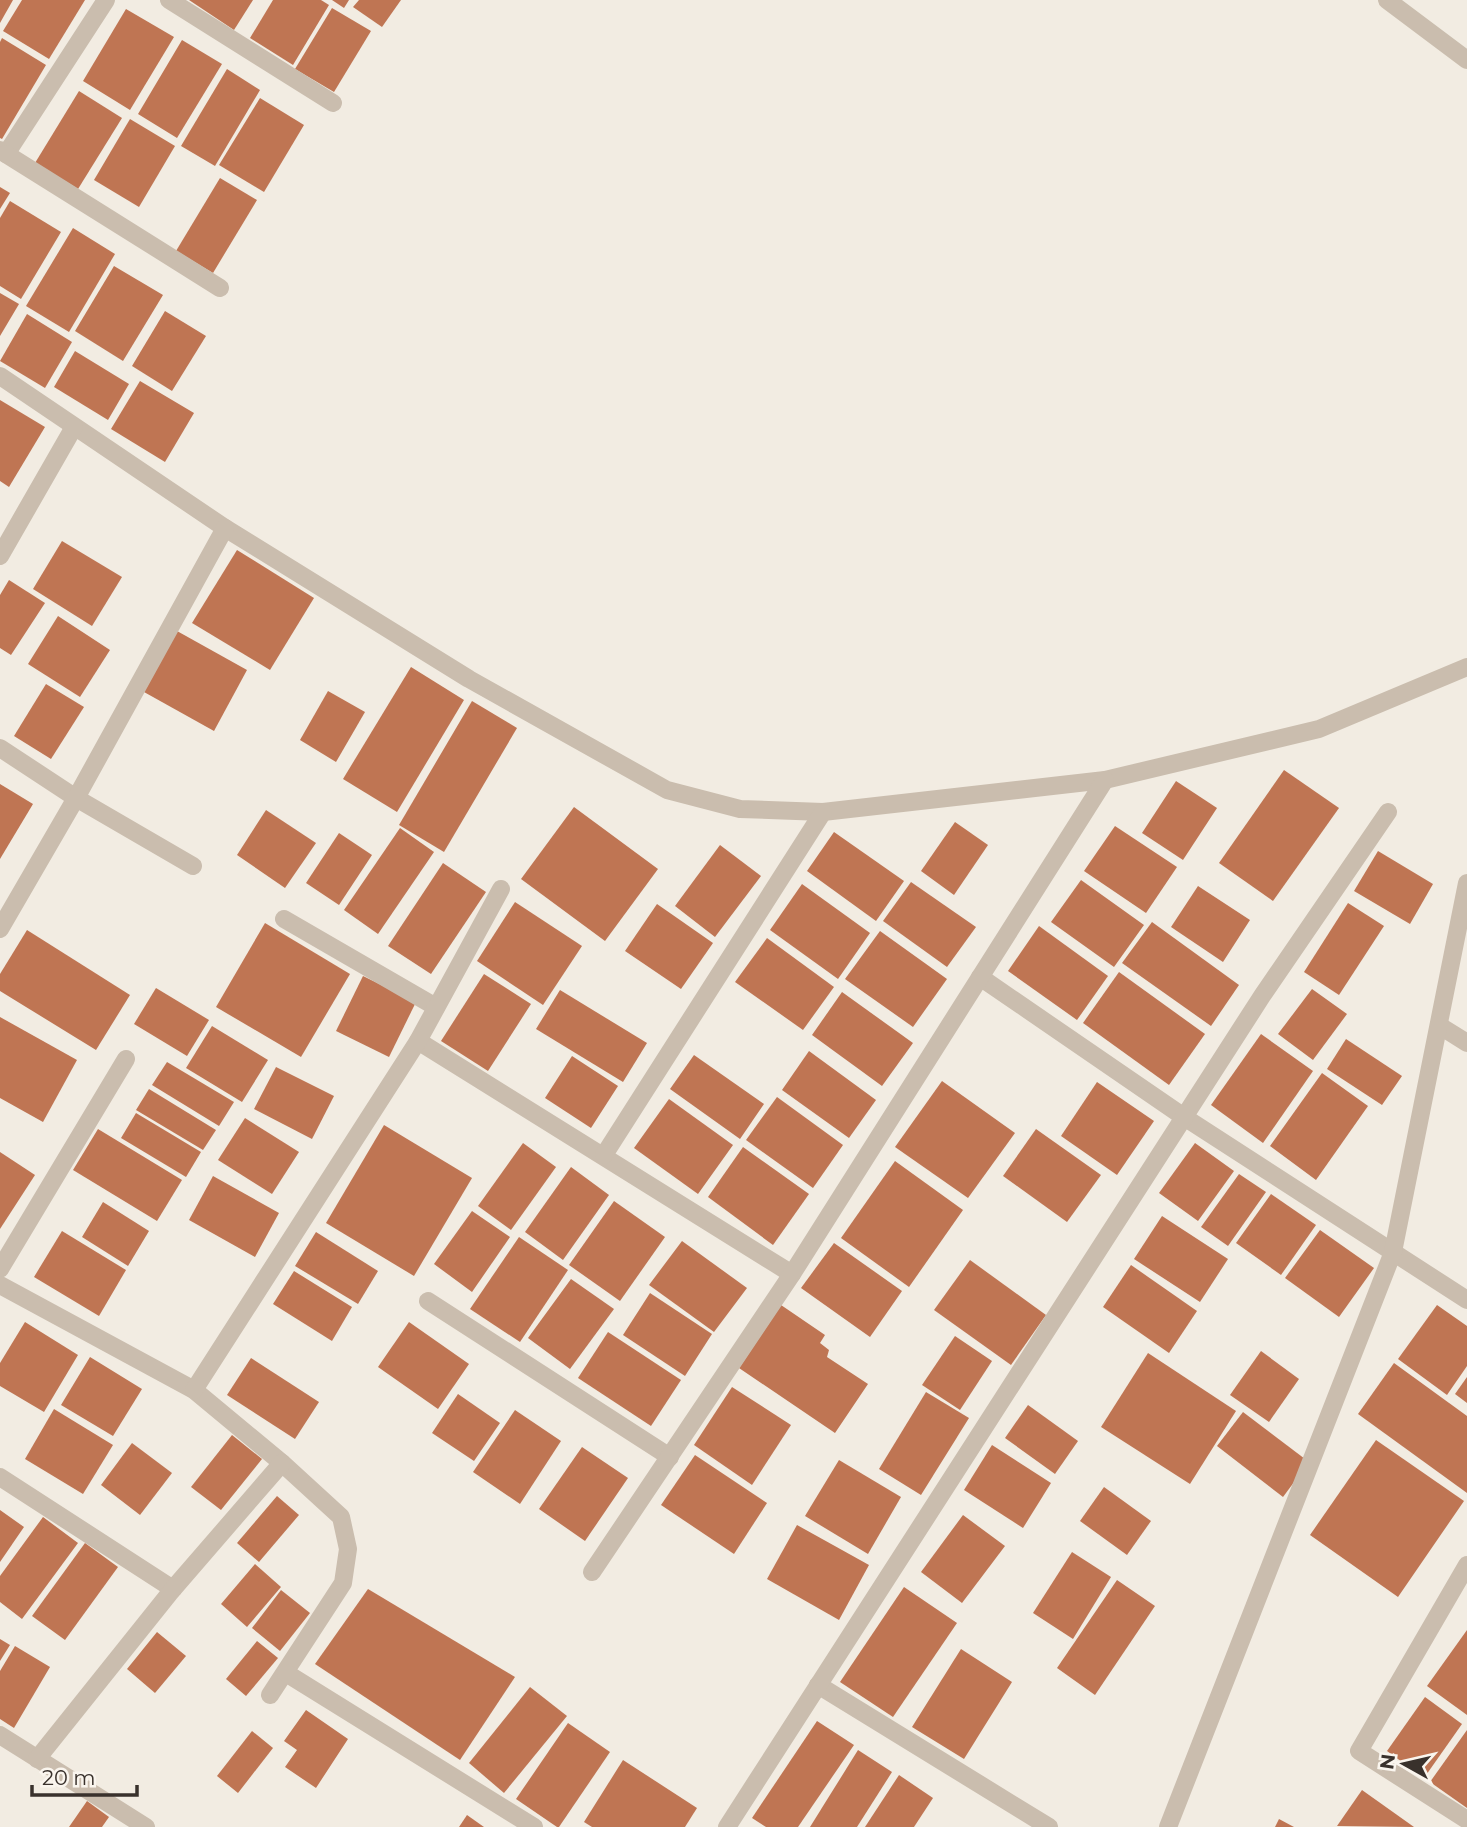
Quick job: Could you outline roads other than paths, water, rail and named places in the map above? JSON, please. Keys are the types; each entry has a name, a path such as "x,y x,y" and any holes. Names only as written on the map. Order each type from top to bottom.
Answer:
{"street":[{"path":"106,0 3,152 220,288"},
{"path":"169,0 333,103"},
{"path":"1387,0 1467,60"},
{"path":"0,376 225,528 469,678 667,790 740,809 823,811 1105,780 1319,729 1467,667"},
{"path":"0,556 74,427"},
{"path":"0,929 76,798 225,528"},
{"path":"0,748 76,798 193,866"},
{"path":"592,1572 792,1274 1105,780"},
{"path":"604,1155 823,811"},
{"path":"727,1827 1262,996 1388,812"},
{"path":"1168,1827 1393,1252 1467,883"},
{"path":"194,1390 418,1041 501,889"},
{"path":"284,919 436,1007"},
{"path":"980,977 1184,1117 1467,1300"},
{"path":"1440,1026 1467,1043"},
{"path":"418,1041 792,1274"},
{"path":"0,1269 126,1059"},
{"path":"0,1285 194,1390 282,1463 341,1517 348,1549 343,1583 270,1695"},
{"path":"428,1301 670,1457"},
{"path":"37,1759 173,1589 282,1463"},
{"path":"0,1476 173,1589"},
{"path":"1466,1569 1359,1751 1467,1819"},
{"path":"286,1673 534,1827"},
{"path":"818,1685 1049,1827"},
{"path":"0,1735 146,1827"}]}
